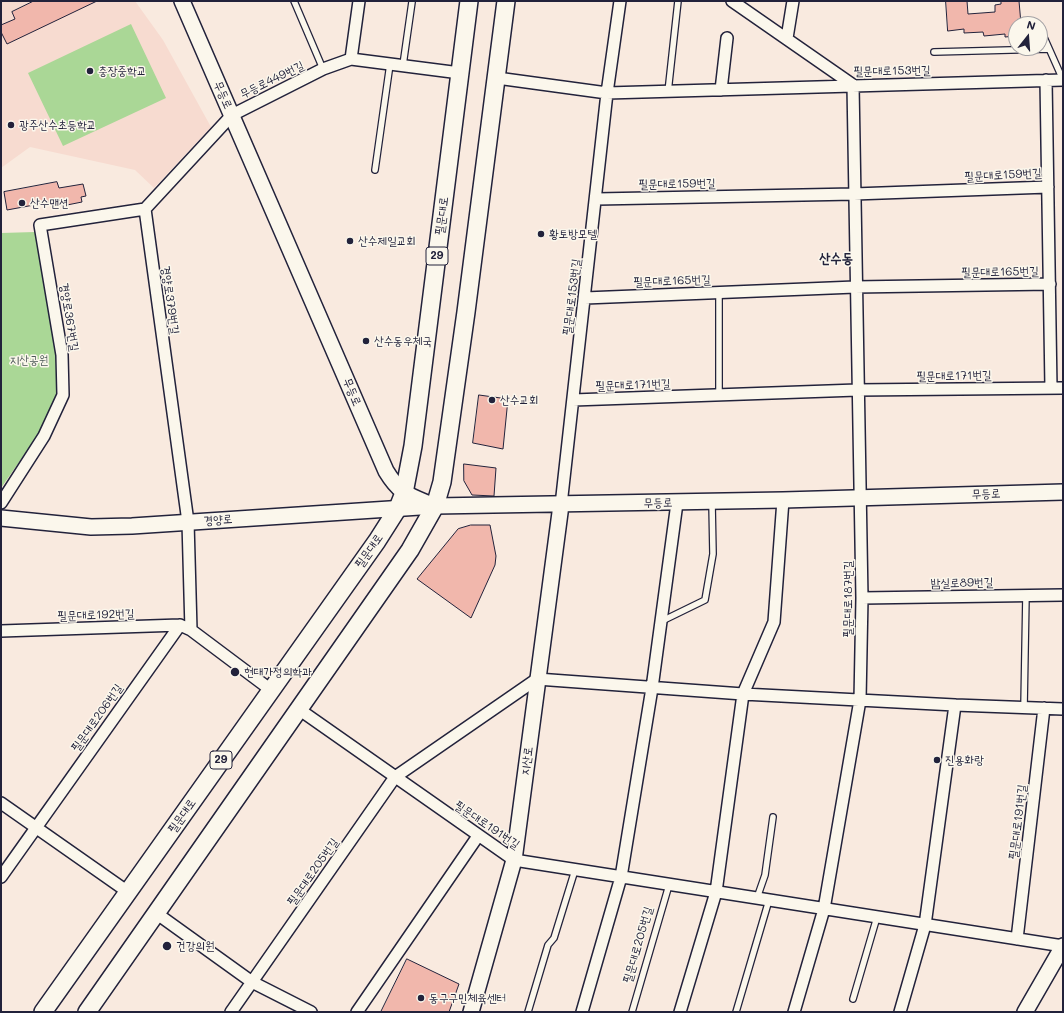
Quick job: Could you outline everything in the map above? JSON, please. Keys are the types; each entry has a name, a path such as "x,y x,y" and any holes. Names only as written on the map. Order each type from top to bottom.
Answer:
{"main road":[{"name":"필문대로","path":"43,1012 271,690 401,501 413,446 469,1"},
{"path":"87,1012 300,710 410,550 435,506 442,482 446,458 506,1"}],"street":[{"name":"무등로","path":"182,1 386,470 401,501"},
{"path":"351,59 359,1"},
{"name":"필문대로153번길","path":"562,505 597,199 607,93 620,1"},
{"path":"732,1 853,85 855,287 860,498"},
{"path":"787,38 793,1"},
{"path":"721,90 727,38"},
{"name":"무등로449번길","path":"232,114 323,69 351,59 460,73"},
{"name":"필문대로153번길","path":"497,78 607,93 1063,80"},
{"name":"필문대로159번길","path":"597,199 854,194 1048,187 1046,80"},
{"path":"145,209 232,114"},
{"name":"필문대로165번길","path":"585,298 855,287 1050,284 1048,187"},
{"name":"경양로367번길","path":"1,503 44,436 63,395 62,355 40,225 145,209"},
{"name":"경양로379번길","path":"145,209 188,522"},
{"path":"1050,284 1051,388"},
{"name":"필문대로171번길","path":"573,400 857,390 1063,388"},
{"name":"무등로","path":"435,506 677,503 1063,492"},
{"name":"필문대로187번길","path":"860,498 862,598 860,700"},
{"path":"680,1012 716,892 743,694 774,622 783,500"},
{"name":"경양로","path":"1,518 91,527 132,526 401,501 435,506"},
{"path":"582,1012 621,877 652,688 677,503"},
{"name":"지산로","path":"471,1012 514,860 537,679 562,505"},
{"path":"188,522 191,630"},
{"name":"밤실로89번길","path":"862,598 1063,595"},
{"name":"필문대로192번길","path":"1,632 180,625 191,630 271,690"},
{"name":"필문대로206번길","path":"1,877 180,625"},
{"path":"395,777 537,679 743,694 954,705 1063,708"},
{"path":"794,1012 816,943 824,909 860,700"},
{"path":"900,1012 925,925 954,705"},
{"name":"필문대로191번길","path":"1017,939 1044,708"},
{"name":"필문대로191번길","path":"300,710 514,860 1063,946"},
{"name":"필문대로205번길","path":"231,1012 395,777"},
{"path":"1,803 128,892"},
{"path":"357,1012 478,836"},
{"path":"156,913 252,982 310,1012"},
{"path":"1025,1012 1063,946"}],"lane":[{"name":"무등로449번길","path":"294,1 323,69"},
{"path":"668,92 678,1"},
{"path":"403,65 412,2"},
{"path":"934,52 1049,49 1063,80"},
{"path":"375,170 390,63"},
{"path":"719,293 719,396"},
{"path":"662,621 705,600 712,554 712,502"},
{"path":"1024,708 1026,595"},
{"path":"757,898 764,875 773,817"},
{"path":"528,1012 548,945 554,938 575,870"},
{"name":"필문대로205번길","path":"632,1012 669,885"},
{"path":"736,1012 769,900"},
{"path":"853,999 877,917"}],"shaded area":[{"name":"충장중학교","path":"1,1 135,1 163,40 211,127 154,188 135,170 30,147 1,168"}],"green space":[{"path":"131,24 166,98 63,146 28,73"},
{"name":"지산공원","path":"35,232 43,256 53,320 58,364 56,398 49,419 1,488 1,233"}],"building":[{"path":"34,1 97,1 7,44 1,32 1,25 15,19 12,12"},
{"path":"946,1 967,1 968,14 995,12 995,5 1001,4 1001,1 1019,1 1020,16 1008,16 1008,37 1005,37 1005,34 984,36 983,32 964,33 964,29 948,31"},
{"name":"산수맨션","path":"57,182 59,188 83,184 86,196 81,197 82,202 62,206 61,200 7,210 4,192"},
{"path":"479,395 508,399 503,449 473,443"},
{"path":"464,464 496,468 494,496 472,495 464,481"},
{"path":"471,525 490,525 496,556 495,565 471,618 417,579 458,529"},
{"name":"동구구민체육센터","path":"407,959 459,984 449,1012 381,1012"}],"place":[{"name":"충장중학교","path":"90,71"},
{"name":"광주산수초등학교","path":"11,125"},
{"name":"산수맨션","path":"22,203"},
{"name":"황토방모텔","path":"541,234"},
{"name":"산수제일교회","path":"350,241"},
{"name":"산수동우체국","path":"366,341"},
{"name":"산수교회","path":"492,400"},
{"name":"현대가정의학과","path":"235,672"},
{"name":"진용화랑","path":"937,760"},
{"name":"건강의원","path":"167,946"},
{"name":"동구구민체육센터","path":"421,998"}],"district":[{"name":"산수동","path":"836,259"}]}
